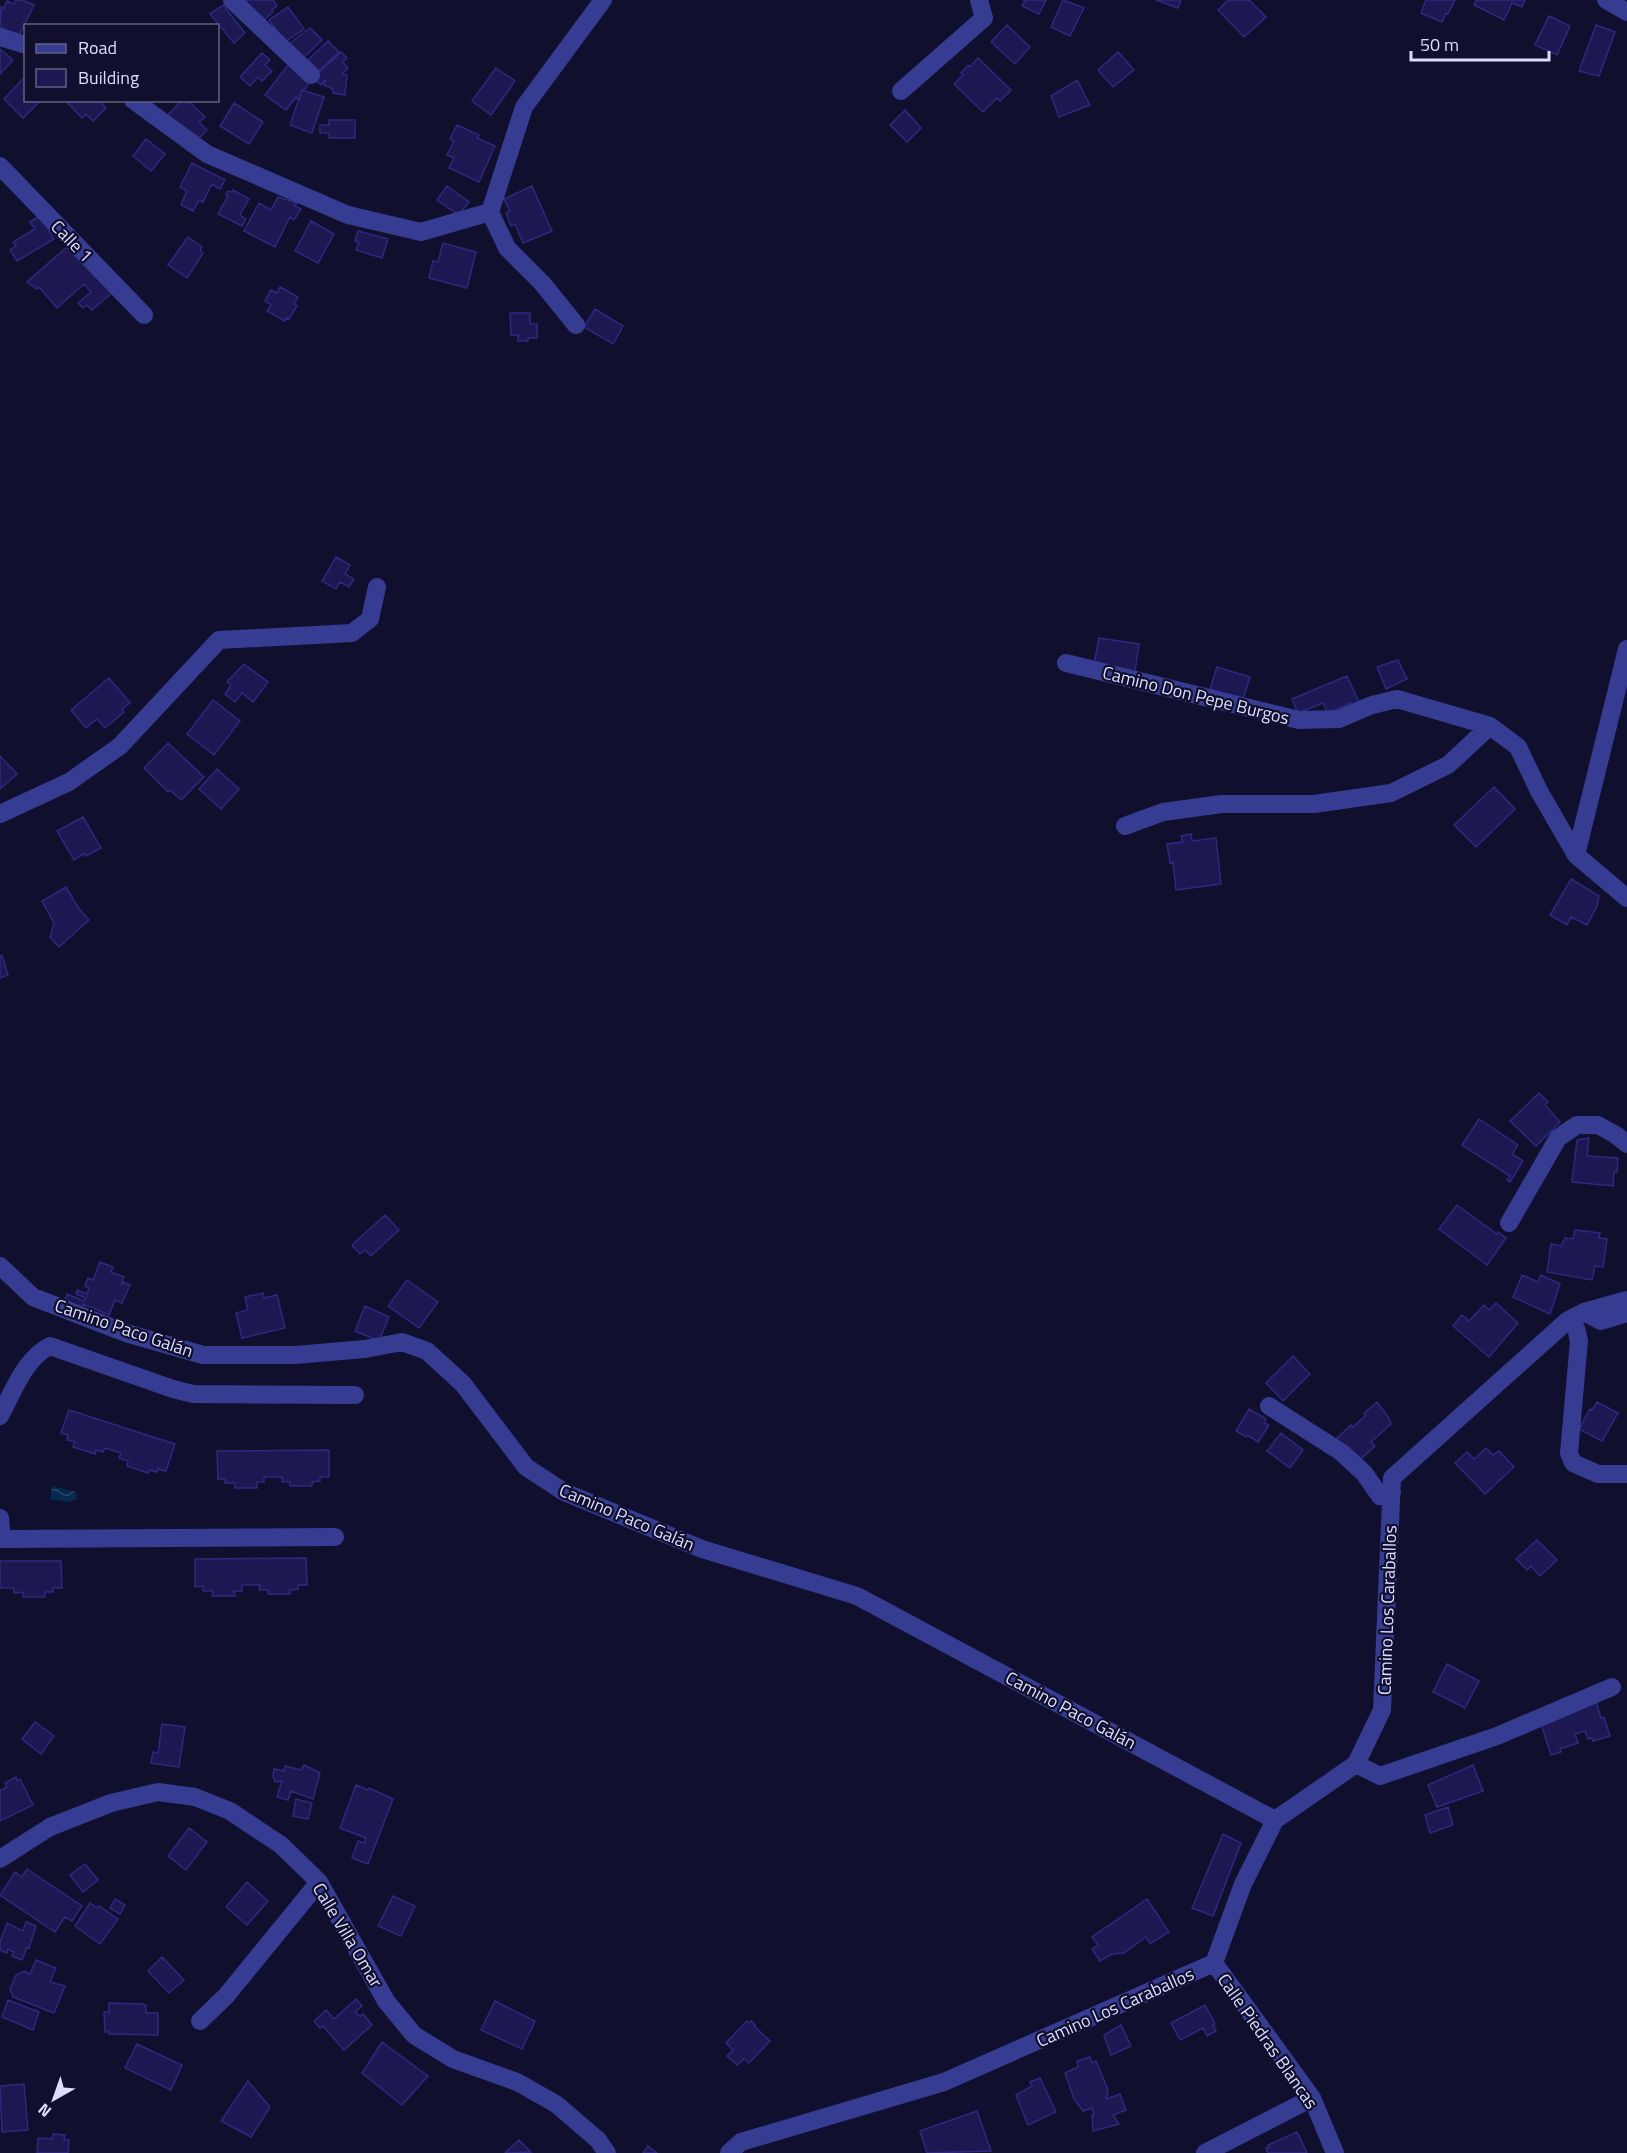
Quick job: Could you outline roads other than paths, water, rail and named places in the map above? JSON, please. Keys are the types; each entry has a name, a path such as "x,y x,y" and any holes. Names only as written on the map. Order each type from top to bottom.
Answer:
{"street":[{"path":"232,0 311,75"},
{"path":"576,325 542,283 507,248 490,212 524,107 603,0"},
{"path":"901,91 984,18 979,0"},
{"path":"1606,0 1627,12"},
{"path":"0,37 24,44"},
{"path":"135,102 207,154 348,215 421,232 490,212"},
{"name":"Calle 1","path":"0,166 144,315"},
{"path":"0,814 69,782 120,746 219,640 352,633 370,619 377,587"},
{"path":"1576,855 1627,649"},
{"name":"Camino Don Pepe Burgos","path":"1066,663 1299,720 1339,719 1372,705 1397,699 1490,726 1518,747 1539,790 1576,855 1627,898"},
{"path":"1125,826 1163,812 1222,804 1314,804 1390,793 1448,765 1490,726"},
{"path":"1509,1223 1558,1138 1577,1125 1598,1125 1627,1144"},
{"name":"Camino Paco Galán","path":"0,1266 33,1297 126,1333 203,1355 295,1355 365,1349 402,1342 427,1351 463,1384 526,1467 564,1492 702,1549 857,1596 1275,1820"},
{"path":"1584,1312 1627,1300"},
{"path":"1584,1312 1601,1321 1627,1313"},
{"name":"Camino Los Caraballos","path":"729,2153 741,2142 944,2082 1214,1963 1243,1884 1275,1820 1356,1764 1382,1710 1392,1478 1567,1321 1584,1312"},
{"path":"1567,1321 1576,1328 1579,1341 1569,1453 1573,1463 1598,1474 1627,1474"},
{"path":"0,1416 30,1363 39,1351 50,1346 162,1386 193,1394 354,1395"},
{"path":"1269,1406 1341,1452 1364,1473 1380,1496 1392,1492"},
{"path":"0,1518 2,1539 335,1537"},
{"path":"1356,1764 1380,1776 1497,1736 1612,1687"},
{"name":"Calle Villa Omar","path":"0,1859 50,1827 111,1803 158,1792 195,1797 230,1811 281,1845 319,1882 386,2001 414,2035 453,2059 517,2082 556,2104 598,2140 607,2153"},
{"path":"200,2020 226,1996 319,1882"},
{"name":"Calle Piedras Blancas","path":"1214,1963 1312,2098 1335,2153"},
{"path":"1205,2153 1312,2098"}],"water":[{"path":"52,1486 76,1492 77,1499 68,1502 50,1499"}]}
